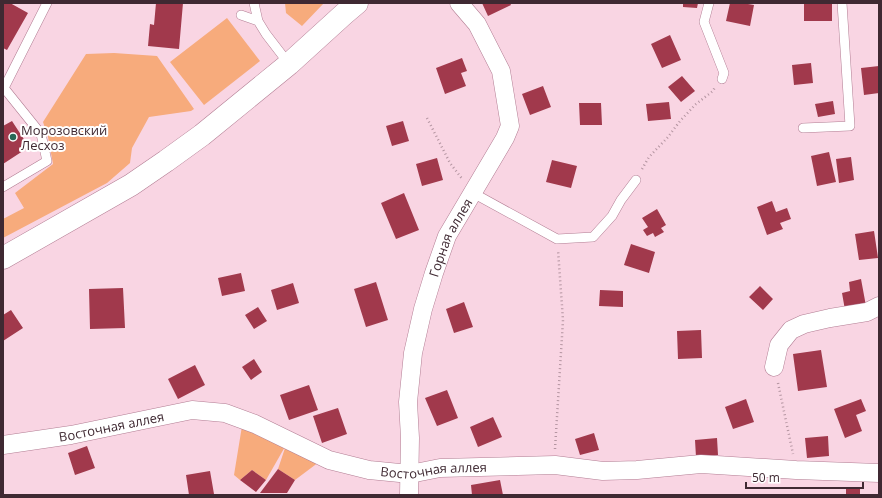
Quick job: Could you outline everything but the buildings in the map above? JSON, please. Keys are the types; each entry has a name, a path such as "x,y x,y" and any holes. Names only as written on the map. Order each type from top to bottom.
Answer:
{"main road":[{"path":"3,258 131,185 166,161 202,135 289,64 357,3"}],"street":[{"name":"Горная аллея","path":"409,495 410,438 408,402 413,353 423,309 447,236 505,138 510,126 501,71 477,24 459,3"},
{"path":"774,367 779,345 791,330 804,324 867,312 879,306"},
{"name":"Восточная аллея","path":"3,445 71,435 192,410 225,413 248,421 329,460 369,470 410,474 440,468 555,466 603,471 637,470 701,464 879,474"}],"lane":[{"path":"3,187 47,160 41,134 4,88 47,3"},
{"path":"254,3 258,21 289,64"},
{"path":"709,3 704,22 724,73 722,79"},
{"path":"803,128 850,126 842,3"},
{"path":"241,15 258,21"},
{"path":"473,193 557,239 593,237 612,216 621,200 636,180"}],"path":[{"path":"636,180 649,157 668,137 680,121 696,104 713,91 722,79"},
{"path":"427,118 450,163 473,193"},
{"path":"555,466 563,320 557,239"},
{"path":"774,367 796,470"}],"shaded area":[{"path":"285,3 324,3 302,26 286,13"},
{"path":"227,18 260,61 204,105 170,62"},
{"path":"114,53 157,56 194,109 191,111 149,117 132,148 130,163 107,183 3,238 3,219 24,208 15,193 53,164 48,137 43,122 86,54"},
{"path":"242,426 288,442 319,462 295,480 278,469 286,445 266,480 252,470 240,480 234,475"}],"place":[{"name":"Морозовский Лесхоз","path":"13,137"}]}
